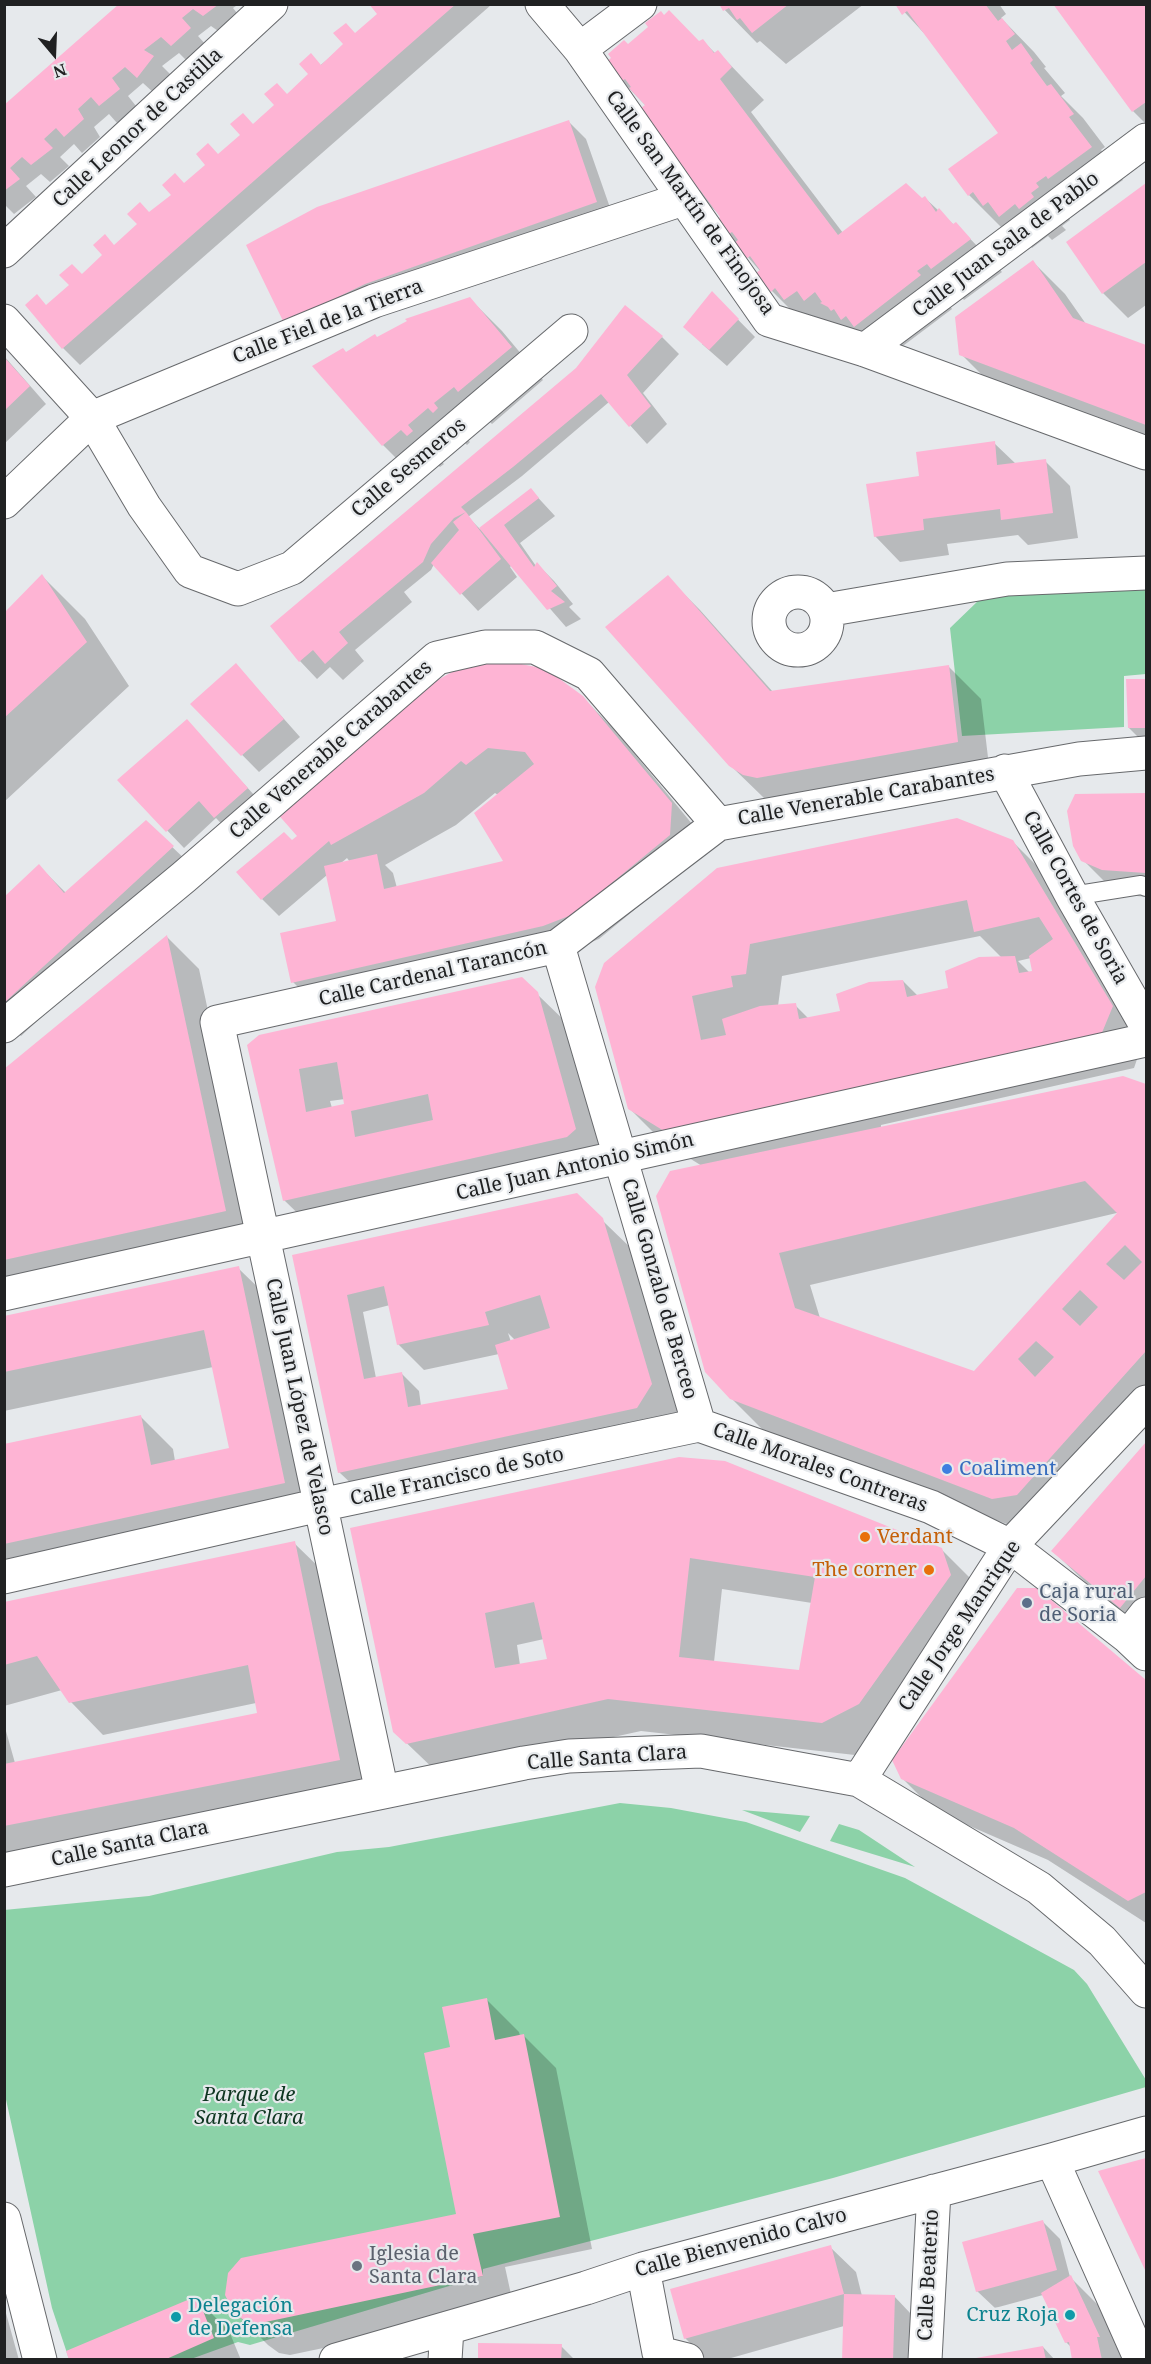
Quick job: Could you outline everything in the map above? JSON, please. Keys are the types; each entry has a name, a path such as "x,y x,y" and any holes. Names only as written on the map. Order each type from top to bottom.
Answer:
{"street":[{"name":"Calle Leonor de Castilla","path":"4,251 271,4"},
{"name":"Calle San Martín de Finojosa","path":"542,4 580,49 769,320 866,350 1146,453"},
{"path":"580,49 640,4"},
{"name":"Calle Juan Sala de Pablo","path":"866,350 1146,140"},
{"name":"Calle Fiel de la Tierra","path":"4,502 92,418 374,301 683,199"},
{"path":"4,321 92,418"},
{"name":"Calle Sesmeros","path":"92,418 144,506 190,571 238,589 292,568 571,331"},
{"name":"Calle San Martín de Finojosa","path":"1041,414 1078,448 1146,477"},
{"path":"826,610 1007,579 1146,573"},
{"name":"Calle Venerable Carabantes","path":"4,1026 184,877 437,658 485,647 535,647 589,674 718,824 1005,771 1079,759 1146,753"},
{"name":"Calle Cortes de Soria","path":"1005,771 1072,896 1146,1025"},
{"name":"Calle Cardenal Tarancón","path":"218,1022 558,946 718,824"},
{"name":"Calle Gonzalo de Berceo","path":"558,946 699,1425"},
{"name":"Calle Juan López de Velasco","path":"218,1022 382,1792"},
{"name":"Calle Juan Antonio Simón","path":"4,1294 1146,1040"},
{"name":"Calle Jorge Manrique","path":"860,1780 1010,1546 1146,1402"},
{"name":"Calle Francisco de Soto","path":"4,1577 320,1505 699,1425"},
{"name":"Calle Morales Contreras","path":"699,1425 931,1507 1010,1546 1140,1635"},
{"name":"Calle Santa Clara","path":"4,1870 524,1763 569,1756 700,1751 860,1780 1039,1888 1102,1941 1146,1991"},
{"name":"Calle Bienvenido Calvo","path":"336,2360 446,2344 643,2269 1146,2133"},
{"path":"1052,2160 1141,2360"},
{"name":"Calle Beaterio","path":"925,2360 934,2191"},
{"path":"4,2219 40,2360"},
{"path":"643,2269 659,2353 687,2360"}],"lane":[{"path":"1072,896 1141,885 1146,887"}],"green space":[{"path":"1146,590 1146,674 1124,676 1124,727 962,736 950,628 979,600 1014,594"},
{"name":"Parque de Santa Clara","path":"620,1803 671,1808 746,1822 905,1878 1074,1970 1087,1984 1146,2080 1146,2087 833,2178 483,2269 483,2276 250,2345 238,2342 191,2359 69,2359 52,2308 5,2095 4,1910 149,1896 337,1852 389,1847"},
{"path":"742,1810 810,1816 800,1832"},
{"path":"839,1824 859,1830 915,1867 830,1841"}],"building":[{"path":"119,4 219,4 203,16 193,9 182,18 191,28 171,46 161,37 144,50 154,56 137,78 125,67 112,78 120,89 99,106 91,97 78,109 84,119 64,137 56,128 44,139 53,148 31,165 22,157 10,168 20,179 4,191 4,105"},
{"path":"369,4 456,4 62,349 25,305 37,294 46,305 69,285 59,275 72,264 82,274 102,255 93,245 105,234 114,245 137,224 127,214 140,202 149,212 171,195 162,185 175,173 184,183 205,165 196,154 208,143 218,154 240,135 230,124 243,113 253,124 274,105 264,94 277,83 287,94 308,74 299,64 311,53 321,65 343,44 333,33 346,23 355,33 377,14"},
{"path":"719,4 789,4 752,33 740,18 737,20 729,8 723,11"},
{"path":"895,4 985,4 998,21 1002,18 1015,34 1006,41 1012,50 1021,43 1033,60 1030,63 1047,86 1051,84 1074,114 1069,117 1092,147 1048,179 1046,176 1036,183 1039,187 1031,193 1034,197 1019,209 1015,204 999,217 988,202 983,206 973,192 968,196 948,169 998,133 907,11 902,15"},
{"path":"1053,4 1146,4 1146,102 1132,112"},
{"path":"669,10 699,41 703,39 714,53 718,50 732,67 720,79 838,235 906,183 922,198 925,196 936,212 939,208 953,224 956,222 971,239 931,269 927,264 917,271 921,275 854,327 846,316 841,320 834,309 831,311 820,303 822,302 815,292 804,301 797,291 784,300 775,288 771,292 756,273 760,270 750,256 746,259 734,243 738,240 732,232 727,235 716,220 720,217 700,190 696,194 684,179 689,176 683,166 678,170 636,112 645,105 629,88 631,87 625,79 621,82 606,62 611,58 608,54 624,40 628,44 648,27 645,23 661,11 664,15"},
{"path":"569,120 597,202 365,284 284,323 246,245 317,207"},
{"path":"1146,183 1146,262 1102,294 1066,242"},
{"path":"1033,260 1073,318 1146,345 1146,425 959,355 955,317"},
{"path":"712,291 739,319 709,350 683,327"},
{"path":"470,297 512,347 458,392 454,387 434,403 438,408 433,413 428,408 408,425 413,431 407,436 401,430 382,446 312,366 343,348 346,352 375,334 377,337 407,321 405,319"},
{"path":"625,305 663,336 627,375 651,406 629,427 601,394 461,507 466,512 454,518 431,544 423,562 339,632 348,643 325,664 313,650 299,662 270,626 576,368"},
{"path":"4,357 30,386 4,411"},
{"path":"995,441 997,465 1046,459 1053,513 1001,520 1000,509 923,519 924,530 874,537 866,484 919,476 916,452"},
{"path":"531,488 539,498 504,525 534,567 537,562 557,586 551,591 565,602 547,610 479,528"},
{"path":"466,512 501,559 460,595 431,563 459,530 453,522"},
{"path":"42,574 87,642 4,718 4,613"},
{"path":"668,575 770,691 949,665 958,742 757,778 743,775 729,766 605,627"},
{"path":"501,660 546,669 583,696 672,803 670,835 574,914 543,926 291,983 280,933 336,921 324,866 377,854 384,889 503,861 474,813 534,764 525,752 488,748 466,765 461,761 424,793 331,845 329,841 261,900 236,872 284,832 292,840 297,836 275,811 422,689 452,672 476,664"},
{"path":"236,663 284,719 241,756 190,704"},
{"path":"1126,679 1146,679 1146,728 1128,728"},
{"path":"187,719 248,788 214,818 199,801 166,832 117,780"},
{"path":"1146,793 1146,873 1102,870 1081,861 1073,846 1067,811 1075,794"},
{"path":"957,818 1013,840 1113,1006 1101,1035 669,1134 628,1109 595,987 604,963 717,868","holes":["967,900 974,932 1039,917 1053,939 1029,956 1032,971 1019,973 1015,956 979,957 945,971 948,988 907,997 903,980 869,982 836,994 840,1011 799,1019 796,1003 760,1006 722,1019 726,1035 701,1040 692,996 733,987 731,976 746,974 750,944"]},
{"path":"146,820 174,846 4,1003 4,897 39,864 64,893"},
{"path":"167,935 226,1211 4,1260 4,1069"},
{"path":"522,977 538,992 576,1129 567,1137 283,1201 247,1045 259,1035","holes":["337,1062 344,1104 306,1112 299,1069","428,1094 433,1120 355,1137 351,1111"]},
{"path":"1123,1076 1146,1084 1146,1351 1017,1495 992,1499 730,1399 705,1372 656,1196 670,1171","holes":["1085,1181 1117,1213 974,1371 795,1308 779,1253","1125,1245 1142,1262 1124,1280 1106,1264","1080,1290 1098,1307 1080,1326 1062,1309","1036,1341 1054,1357 1035,1377 1018,1359"]},
{"path":"577,1193 603,1218 652,1384 637,1408 338,1473 292,1255","holes":["384,1286 397,1345 489,1325 485,1312 540,1295 550,1328 495,1345 508,1389 408,1407 402,1372 364,1379 347,1295"]},
{"path":"239,1266 285,1483 4,1544 4,1444 141,1415 151,1465 229,1448 204,1330 4,1372 4,1316"},
{"path":"1146,1442 1146,1576 1120,1608 1051,1551"},
{"path":"679,1457 725,1461 942,1548 951,1575 859,1704 822,1723 608,1699 406,1744 393,1732 350,1528","holes":["690,1558 815,1577 799,1670 679,1657","534,1602 547,1659 495,1668 485,1613"]},
{"path":"295,1541 340,1760 4,1826 4,1764 257,1713 248,1665 69,1703 37,1656 4,1665 4,1602"},
{"path":"1017,1588 1037,1588 1146,1680 1146,1892 1128,1901 1014,1828 901,1779 892,1760"},
{"path":"487,1998 495,2040 524,2034 560,2217 473,2234 483,2276 256,2324 245,2321 234,2313 225,2295 228,2273 241,2258 456,2214 424,2053 450,2047 442,2007"},
{"path":"1146,2158 1146,2272 1098,2171"},
{"path":"1043,2220 1057,2270 976,2292 962,2242"},
{"path":"831,2245 844,2294 684,2339 670,2289"},
{"name":"Cruz Roja","path":"1071,2275 1100,2337 1097,2337 1102,2360 1072,2360 1069,2342 1065,2343 1041,2293"},
{"path":"844,2294 895,2295 893,2360 842,2360"},
{"name":"Delegación de Defensa","path":"197,2296 214,2338 164,2360 69,2360 66,2351"},
{"path":"478,2343 562,2344 561,2360 478,2360"},
{"name":"Cruz Roja","path":"1043,2346 1046,2360 976,2360 976,2358"}],"place":[{"name":"Coaliment","path":"947,1469"},
{"name":"Verdant","path":"865,1537"},
{"name":"The corner","path":"929,1570"},
{"name":"Caja rural de Soria","path":"1027,1603"},
{"name":"Iglesia de Santa Clara","path":"357,2266"},
{"name":"Cruz Roja","path":"1070,2315"},
{"name":"Delegación de Defensa","path":"176,2317"}]}
